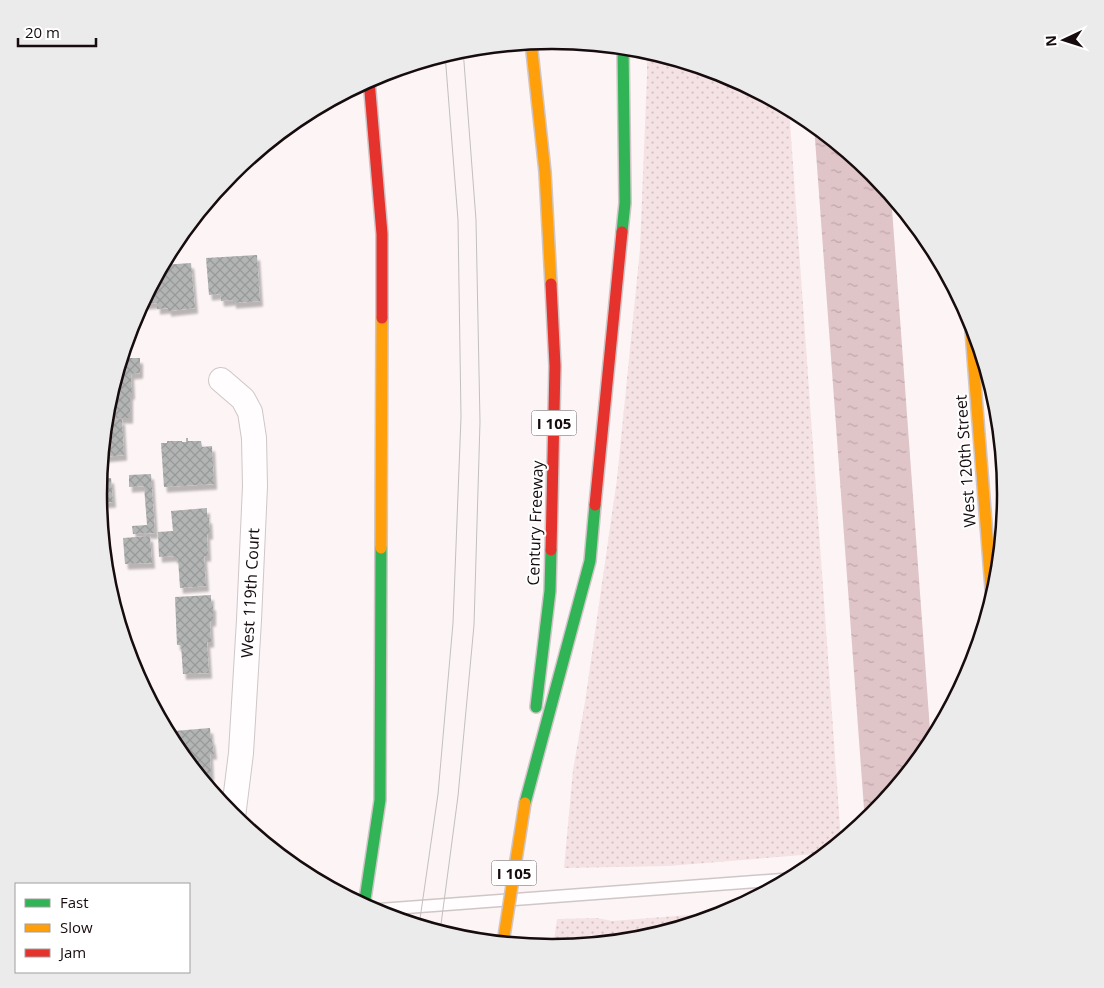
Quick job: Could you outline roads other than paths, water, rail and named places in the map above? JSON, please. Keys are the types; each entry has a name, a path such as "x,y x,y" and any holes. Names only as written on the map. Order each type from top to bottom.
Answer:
{"main road":[{"name":"Century Freeway","path":"504,936 525,803 550,591 555,366 545,172 532,50"},
{"path":"525,803 590,561 625,203 623,55"},
{"path":"365,898 380,800 382,234 369,89"},
{"name":"West 120th Street","path":"972,347 990,574"}],"street":[{"name":"West 119th Court","path":"221,380 243,398 250,412 254,438 255,476 249,620 241,753 234,806"}],"lane":[{"path":"391,909 775,880"}],"water":[{"path":"815,135 846,159 892,206 930,729 887,788 864,812"}],"tram line":[{"path":"441,925 458,796 474,625 480,422 476,220 464,57"},
{"path":"420,919 438,794 453,623 461,417 458,220 446,62"}]}
